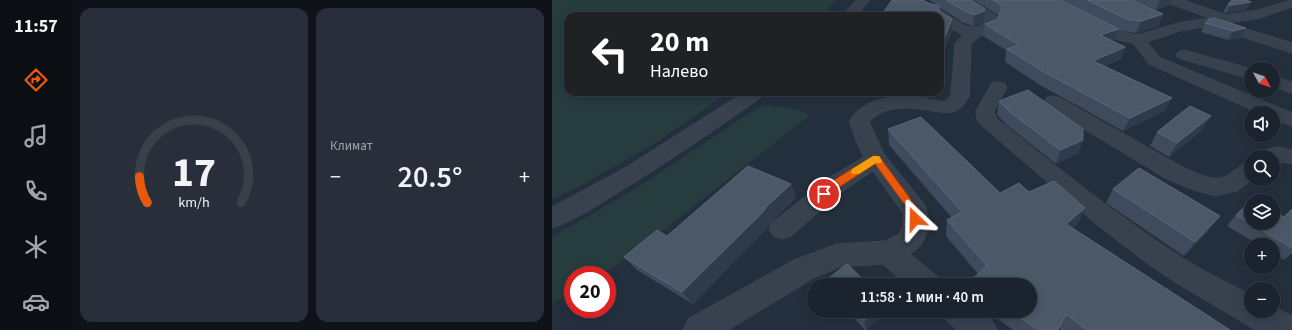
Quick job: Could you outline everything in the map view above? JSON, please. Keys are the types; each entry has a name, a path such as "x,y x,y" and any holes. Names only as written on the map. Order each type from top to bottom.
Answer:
{"lane":[{"path":"853,12 864,0"},
{"path":"699,330 804,269 838,256 888,252 908,242 916,228 915,211 876,159 868,145 859,121 869,110 883,104 903,102 945,108 953,105 960,97 963,44 970,36 990,27 992,19 961,0"},
{"path":"1048,0 1118,36 1138,40 1178,27 1260,14 1292,3"},
{"path":"1172,0 1228,20"},
{"path":"919,1 935,12"},
{"path":"1246,2 1271,10"},
{"path":"944,18 970,36"},
{"path":"1158,18 1178,27"},
{"path":"1206,22 1292,48"},
{"path":"944,30 970,36"},
{"path":"1138,40 1155,61 1292,120"},
{"path":"1184,55 1244,72"},
{"path":"1280,84 1292,88"},
{"path":"998,87 985,111 987,120 1045,170 1115,225 1180,271 1244,307"},
{"path":"552,218 596,196 669,151 751,96"},
{"path":"1053,102 1173,172 1196,182 1215,186 1228,185 1244,174"},
{"path":"1280,155 1292,157"},
{"path":"782,230 834,185 876,159"},
{"path":"888,252 919,278"},
{"path":"966,318 981,330"},
{"path":"1264,318 1286,330"}],"green space":[{"path":"552,0 836,0 826,12 564,12 564,96 723,96 657,142 575,189 552,199"},
{"path":"769,105 805,112 810,115 629,257 614,266 564,266 564,297 552,304 552,237 637,188 756,109"}],"building":[{"path":"892,0 923,0 939,6 939,11 941,12 884,12"},
{"path":"946,0 971,0 985,9 984,11 974,15"},
{"path":"993,0 1060,0 1119,29 1100,35 1125,47 1093,61 1172,98 1130,118 1044,72 1007,49 1019,45 985,24 998,19 1002,7 999,3"},
{"path":"1087,0 1132,0 1163,14 1141,21 1127,19"},
{"path":"1232,0 1246,0 1251,2 1231,5 1228,4"},
{"path":"944,14 952,19 944,39"},
{"path":"1214,18 1246,28 1233,31 1205,23 1209,19"},
{"path":"1028,90 1083,129 1083,140 1060,150 1010,112 999,101"},
{"path":"1190,106 1211,116 1177,143 1157,132"},
{"path":"921,117 1000,193 1019,183 1029,192 1054,181 1085,208 1066,224 1230,330 1087,330 1066,314 1058,330 1038,330 1021,318 1037,318 1037,278 974,278 987,266 947,220 962,212 888,129"},
{"path":"748,166 791,184 766,207 763,212 682,292 624,257 657,230 667,236"},
{"path":"1139,168 1220,216 1195,242 1113,189"},
{"path":"1244,207 1244,220 1236,215"},
{"path":"1292,209 1292,248 1280,241 1280,238 1275,238 1261,230 1280,230 1280,215 1284,217"},
{"path":"847,264 862,278 829,278"}],"slow traffic":[{"path":"856,172 876,159 878,161"}],"route":[{"path":"824,194 834,185 876,159 915,211 915,219"}]}
